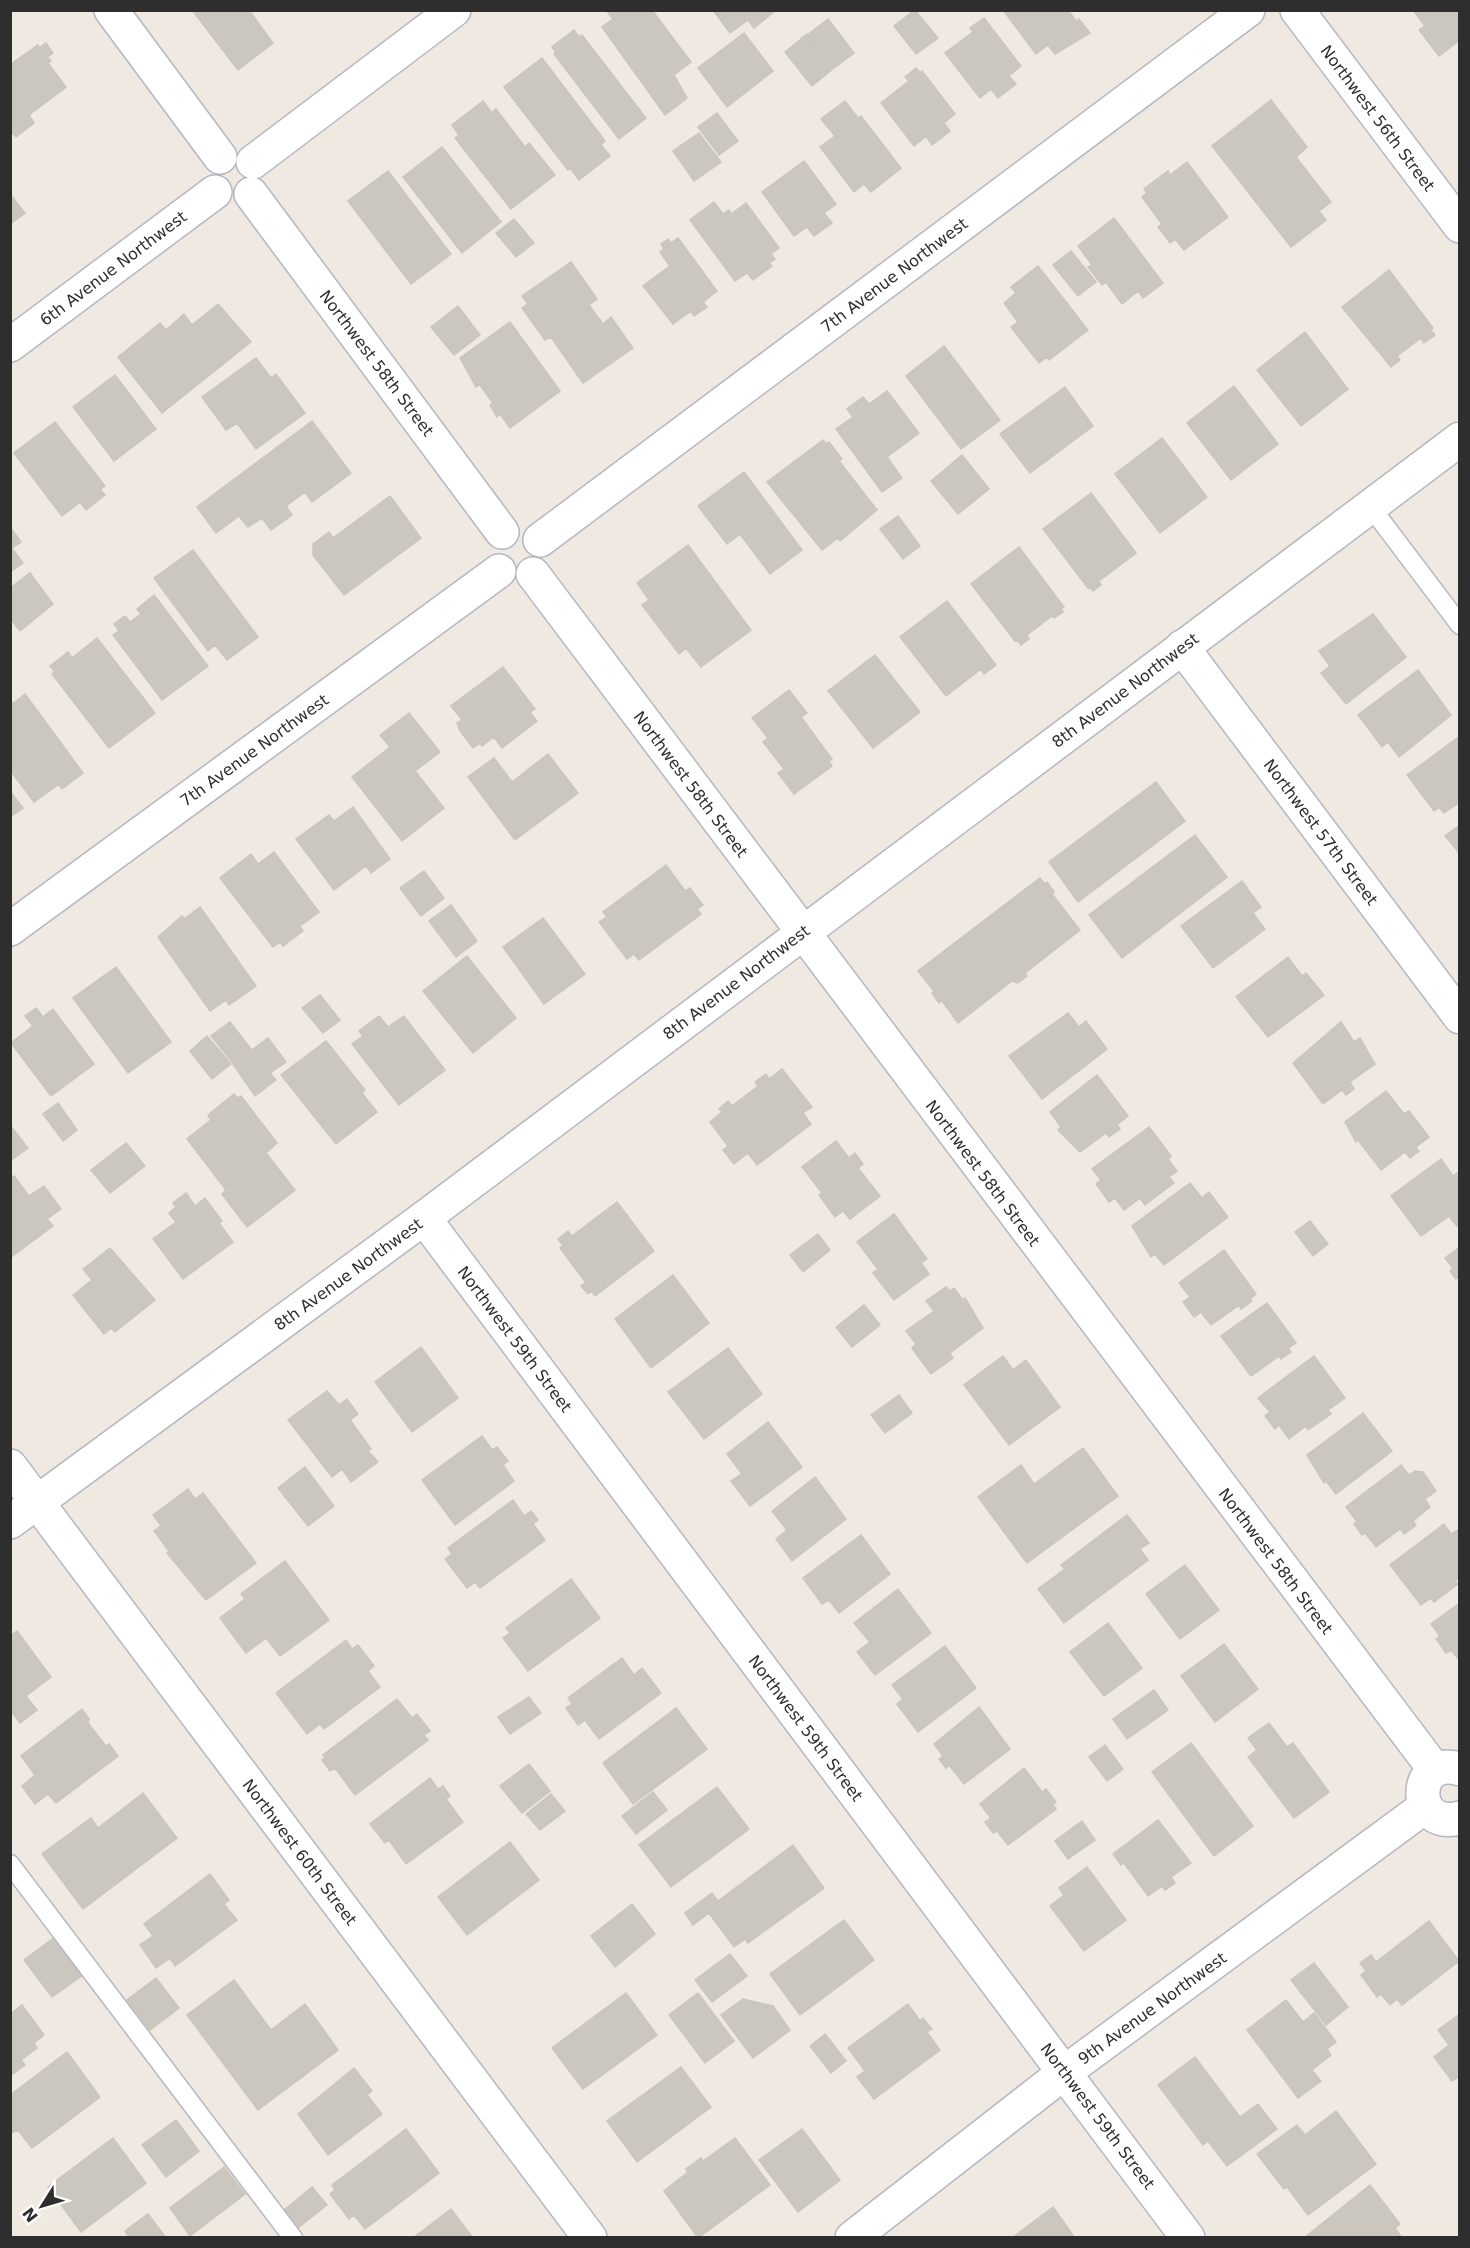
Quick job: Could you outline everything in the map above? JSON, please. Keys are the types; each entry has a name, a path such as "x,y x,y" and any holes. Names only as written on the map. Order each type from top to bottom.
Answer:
{"street":[{"path":"111,10 220,157"},
{"path":"252,178 243,154 235,152 220,157 211,171 210,179 215,192 232,200 240,200 252,178 454,10"},
{"name":"7th Avenue Northwest","path":"540,540 1248,10"},
{"path":"1266,10 1278,15 1296,10"},
{"name":"Northwest 56th Street","path":"1296,10 1460,226"},
{"name":"Northwest 58th Street","path":"252,178 502,532"},
{"name":"6th Avenue Northwest","path":"10,345 215,192"},
{"name":"8th Avenue Northwest","path":"10,1522 424,1218 1460,439"},
{"path":"519,527 535,534 540,540 543,556 533,574 514,579 499,571 491,555 493,546 502,532 519,527"},
{"name":"7th Avenue Northwest","path":"10,929 499,571"},
{"name":"Northwest 58th Street","path":"533,574 802,932 1447,1769"},
{"name":"Northwest 57th Street","path":"1182,647 1460,1017"},
{"name":"Northwest 59th Street","path":"424,1218 1188,2238"},
{"name":"Northwest 60th Street","path":"10,1466 590,2238"},
{"path":"1447,1769 1424,1784 1422,1792 1426,1806 1443,1820 1460,1818"},
{"name":"9th Avenue Northwest","path":"852,2238 1065,2072 1426,1806"}],"lane":[{"path":"1370,506 1460,625"},
{"path":"10,1864 293,2238"}],"building":[{"path":"192,10 249,10 273,43 238,70"},
{"path":"606,10 652,10 691,62 674,75 687,98 665,115 602,27 613,19"},
{"path":"713,10 776,10 754,28 748,20 730,33"},
{"path":"915,10 938,38 916,54 894,26"},
{"path":"1003,10 1068,10 1076,21 1079,19 1090,33 1055,54 1048,45 1036,54"},
{"path":"1413,10 1460,10 1460,40 1439,56 1419,30 1425,26"},
{"path":"984,18 1021,66 1009,76 1016,84 998,98 991,89 980,98 945,53 973,32 970,28"},
{"path":"828,19 854,53 834,68 809,34"},
{"path":"574,30 579,37 582,35 646,118 619,139 554,54 556,53 552,47"},
{"path":"744,33 773,71 727,107 698,68"},
{"path":"807,34 834,68 812,86 785,52"},
{"path":"46,43 53,53 47,57 51,61 48,63 66,87 29,115 34,123 16,137 10,130 10,65 38,45 39,48"},
{"path":"542,58 605,141 601,145 610,156 579,180 570,168 568,170 504,87"},
{"path":"916,68 920,73 922,71 955,114 944,123 950,131 932,145 926,136 914,146 881,103 909,81 905,77"},
{"path":"1271,100 1307,147 1296,157 1331,202 1319,211 1326,220 1291,247 1212,146"},
{"path":"483,101 492,113 496,109 525,147 529,143 555,175 511,209 455,138 459,135 452,125"},
{"path":"845,101 858,118 861,116 901,168 871,192 864,184 854,192 820,147 835,136 821,119"},
{"path":"717,113 738,141 719,155 698,127"},
{"path":"699,133 721,162 694,181 673,151"},
{"path":"442,147 501,222 462,253 403,177"},
{"path":"804,161 836,204 824,213 832,223 814,236 807,227 794,236 762,192"},
{"path":"1187,162 1228,217 1184,250 1175,239 1170,243 1158,227 1162,224 1142,197 1147,193 1144,189 1168,171 1170,175"},
{"path":"388,171 451,254 411,284 348,201"},
{"path":"10,194 25,213 10,224"},
{"path":"714,202 723,214 729,210 731,214 746,203 779,248 771,254 775,259 769,263 772,266 753,280 747,273 735,281 690,220"},
{"path":"1114,218 1163,283 1143,298 1138,291 1122,304 1106,282 1102,285 1088,267 1092,265 1078,246"},
{"path":"514,219 534,243 516,257 496,233"},
{"path":"678,238 717,291 703,302 707,307 694,316 691,311 673,324 643,286 670,266 660,252 664,249 661,244 668,239 671,243"},
{"path":"1071,251 1096,282 1078,296 1053,265"},
{"path":"571,262 597,299 589,305 603,324 611,317 633,348 583,383 551,337 545,340 522,308 528,304 522,296"},
{"path":"1038,266 1088,330 1049,360 1047,357 1039,363 1011,327 1018,322 1004,303 1016,293 1011,287"},
{"path":"1389,270 1433,328 1431,330 1435,335 1424,343 1421,338 1397,356 1400,360 1391,367 1342,307"},
{"path":"218,304 251,342 162,413 118,357 160,323 166,330 184,314 192,325"},
{"path":"458,306 480,335 454,355 431,327"},
{"path":"510,322 560,391 510,428 500,414 497,417 490,405 493,403 479,384 476,387 460,358"},
{"path":"1305,332 1348,389 1301,426 1257,370"},
{"path":"944,346 1000,420 961,449 906,376"},
{"path":"256,358 271,378 276,374 305,413 256,449 237,423 226,430 202,397"},
{"path":"115,375 156,429 114,461 73,407"},
{"path":"1234,386 1278,444 1231,480 1187,423"},
{"path":"1065,387 1093,426 1030,473 1000,434"},
{"path":"887,391 919,433 887,457 902,478 882,492 836,429 853,417 847,409 863,397 869,404"},
{"path":"312,421 351,473 312,502 305,492 286,506 292,515 271,530 262,518 248,527 239,516 216,533 197,507"},
{"path":"55,422 105,486 100,489 105,495 86,510 80,502 62,516 14,453"},
{"path":"1162,438 1207,497 1160,533 1115,474"},
{"path":"823,440 826,444 829,442 842,459 839,461 877,510 840,541 838,538 822,550 767,482"},
{"path":"962,455 989,489 958,514 931,481"},
{"path":"744,472 802,550 770,574 740,534 727,544 698,506"},
{"path":"1091,493 1136,553 1099,581 1101,585 1093,591 1090,587 1088,588 1043,529"},
{"path":"390,496 421,538 344,595 313,555 313,544 329,532 333,538"},
{"path":"898,516 920,546 903,559 880,529"},
{"path":"10,527 21,542 12,548 23,563 10,572"},
{"path":"688,545 751,630 701,667 686,648 679,654 642,605 649,600 637,583"},
{"path":"1019,547 1064,607 1061,609 1063,612 1054,618 1052,616 1027,635 1029,639 1021,645 1017,640 1015,641 971,584"},
{"path":"193,550 258,637 227,660 215,645 208,651 154,578"},
{"path":"30,573 53,604 20,631 10,618 10,588"},
{"path":"154,595 208,666 162,700 113,635 119,631 114,624 125,616 130,622 141,614 137,609"},
{"path":"947,601 996,665 984,674 981,669 946,696 900,637"},
{"path":"1373,614 1406,657 1346,704 1321,673 1330,666 1319,651"},
{"path":"97,638 155,713 109,748 52,674 55,672 50,666 68,652 72,658"},
{"path":"875,655 920,712 873,748 828,691"},
{"path":"503,667 535,709 530,712 537,721 502,748 494,737 482,746 480,743 473,748 460,731 457,723 462,720 451,706"},
{"path":"1418,670 1451,715 1399,757 1388,742 1382,747 1358,715"},
{"path":"789,690 807,713 801,717 832,759 829,761 832,766 794,794 778,773 784,769 763,742 768,738 752,718"},
{"path":"25,694 83,773 62,789 59,784 34,802 10,770 10,702 14,703"},
{"path":"409,713 440,752 415,771 444,808 402,841 352,777 390,747 380,735"},
{"path":"1460,736 1460,802 1444,813 1439,807 1434,811 1407,775"},
{"path":"548,754 578,793 515,840 468,777 494,758 512,782"},
{"path":"1156,782 1185,821 1078,902 1049,862"},
{"path":"10,791 23,808 10,817"},
{"path":"353,807 390,859 371,873 366,866 334,890 296,839 329,815 334,821"},
{"path":"1460,825 1460,854 1445,836"},
{"path":"1195,835 1227,877 1122,958 1089,915"},
{"path":"274,852 319,912 300,926 303,931 283,946 280,942 273,947 220,878 251,854 258,864"},
{"path":"666,865 685,891 690,888 703,905 697,909 701,914 639,960 634,954 627,959 599,922 607,917 603,912"},
{"path":"424,871 444,898 421,916 400,888"},
{"path":"1040,878 1045,884 1047,882 1054,892 1052,894 1080,930 1025,973 1027,976 1018,983 1012,981 958,1023 942,1001 939,1003 932,993 934,991 918,971"},
{"path":"1242,881 1261,907 1253,913 1265,929 1213,968 1181,926"},
{"path":"451,905 477,941 456,957 429,921"},
{"path":"200,907 256,986 229,1005 226,1000 210,1011 158,937 182,916 184,919"},
{"path":"543,918 585,974 544,1004 503,947"},
{"path":"467,956 516,1018 473,1053 423,991"},
{"path":"1288,957 1302,976 1306,973 1324,995 1268,1037 1236,997"},
{"path":"116,967 171,1042 128,1073 73,998"},
{"path":"320,995 340,1020 323,1033 302,1008"},
{"path":"36,1008 43,1017 53,1009 94,1064 51,1096 11,1043 33,1026 25,1016"},
{"path":"1068,1013 1079,1027 1086,1021 1107,1049 1042,1099 1009,1056"},
{"path":"379,1016 388,1027 404,1016 445,1070 399,1105 352,1044 363,1036 359,1031"},
{"path":"230,1022 251,1049 233,1063 211,1036"},
{"path":"1341,1022 1354,1042 1360,1038 1375,1064 1350,1082 1354,1089 1346,1095 1342,1090 1323,1104 1293,1063"},
{"path":"207,1036 231,1064 212,1079 190,1051"},
{"path":"268,1038 286,1062 270,1073 276,1080 255,1096 233,1064"},
{"path":"326,1041 365,1090 362,1093 377,1112 336,1144 281,1075"},
{"path":"782,1069 812,1107 803,1113 811,1124 757,1165 748,1153 734,1164 723,1150 728,1146 710,1122 722,1112 719,1109 728,1101 732,1106 758,1086 755,1082 766,1074 769,1079"},
{"path":"1097,1075 1128,1116 1117,1125 1120,1129 1109,1137 1106,1133 1080,1152 1058,1130 1061,1127 1050,1112"},
{"path":"1386,1091 1404,1114 1409,1111 1429,1137 1416,1147 1419,1151 1410,1158 1405,1152 1381,1170 1358,1140 1356,1142 1345,1122"},
{"path":"234,1094 238,1098 241,1096 277,1143 266,1153 295,1190 247,1227 222,1194 226,1190 187,1139 211,1120 208,1115"},
{"path":"58,1103 77,1130 63,1141 43,1114"},
{"path":"10,1125 28,1148 10,1161"},
{"path":"1149,1127 1171,1156 1168,1159 1177,1171 1169,1177 1174,1183 1145,1205 1140,1198 1124,1210 1115,1198 1109,1202 1096,1184 1101,1180 1092,1169"},
{"path":"836,1141 849,1158 855,1153 863,1164 858,1168 880,1196 850,1219 843,1211 835,1217 819,1195 822,1193 802,1167"},
{"path":"126,1143 145,1166 110,1193 91,1170"},
{"path":"1441,1159 1453,1176 1457,1173 1460,1176 1460,1225 1457,1226 1449,1216 1421,1236 1391,1196"},
{"path":"14,1176 29,1196 44,1186 61,1209 47,1219 53,1226 10,1258 10,1178"},
{"path":"1190,1183 1202,1198 1209,1192 1228,1217 1164,1265 1155,1254 1151,1257 1132,1226"},
{"path":"186,1193 195,1206 205,1198 222,1221 219,1223 233,1242 183,1279 153,1239 176,1222 169,1213 176,1207 173,1203"},
{"path":"617,1202 654,1251 595,1296 591,1291 588,1294 581,1286 586,1283 560,1248 563,1245 558,1239 568,1231 572,1236"},
{"path":"894,1214 927,1259 921,1263 929,1274 894,1300 873,1273 878,1269 857,1242"},
{"path":"1310,1221 1328,1244 1313,1256 1295,1232"},
{"path":"818,1234 830,1250 803,1272 790,1255"},
{"path":"1460,1247 1460,1276 1456,1279 1450,1271 1453,1268 1445,1258"},
{"path":"110,1248 155,1300 115,1332 111,1328 104,1334 73,1295 92,1280 83,1269"},
{"path":"1224,1250 1256,1294 1250,1299 1252,1301 1241,1309 1239,1305 1211,1325 1201,1312 1194,1317 1183,1302 1190,1297 1179,1283"},
{"path":"673,1275 709,1323 651,1368 615,1319"},
{"path":"946,1287 950,1291 954,1288 963,1300 965,1298 983,1328 950,1353 953,1358 931,1374 912,1348 916,1344 906,1331 934,1311 926,1301"},
{"path":"1267,1303 1296,1343 1288,1348 1291,1352 1281,1359 1279,1356 1251,1376 1221,1336"},
{"path":"864,1305 880,1325 852,1347 836,1327"},
{"path":"421,1347 458,1398 412,1432 375,1382"},
{"path":"728,1348 762,1394 704,1439 668,1392"},
{"path":"1003,1356 1013,1370 1026,1360 1060,1407 1009,1445 964,1385"},
{"path":"1314,1356 1345,1398 1328,1410 1331,1414 1308,1430 1306,1426 1289,1439 1279,1425 1275,1429 1265,1416 1270,1412 1258,1398"},
{"path":"327,1391 339,1405 347,1399 358,1414 350,1420 371,1449 368,1451 378,1462 351,1482 342,1469 332,1477 288,1420"},
{"path":"899,1395 912,1413 885,1433 871,1415"},
{"path":"1363,1413 1392,1451 1336,1494 1326,1481 1324,1483 1307,1455"},
{"path":"768,1422 802,1467 750,1506 731,1481 742,1474 727,1454"},
{"path":"482,1436 492,1450 497,1447 508,1461 503,1465 514,1481 455,1525 422,1480"},
{"path":"1083,1448 1118,1496 1027,1563 978,1497 1021,1465 1034,1484"},
{"path":"1401,1465 1409,1475 1415,1471 1423,1472 1436,1491 1425,1499 1430,1507 1413,1521 1416,1525 1404,1534 1400,1529 1376,1547 1365,1533 1362,1535 1354,1524 1357,1522 1346,1507"},
{"path":"305,1467 334,1506 308,1526 278,1488"},
{"path":"815,1477 846,1519 792,1561 776,1539 787,1530 772,1511"},
{"path":"188,1489 195,1499 203,1493 256,1563 206,1600 167,1553 169,1551 154,1531 161,1526 153,1515"},
{"path":"513,1500 524,1516 531,1511 538,1520 533,1524 545,1540 480,1588 475,1582 467,1588 445,1559 452,1554 448,1548"},
{"path":"1127,1515 1149,1543 1140,1549 1148,1560 1064,1623 1038,1589 1065,1569 1061,1565"},
{"path":"1444,1524 1451,1534 1460,1529 1460,1577 1455,1581 1458,1584 1434,1602 1431,1598 1421,1605 1390,1565"},
{"path":"861,1535 890,1574 839,1613 829,1600 822,1604 803,1578"},
{"path":"285,1561 329,1620 280,1656 266,1638 246,1653 220,1618 245,1599 241,1594"},
{"path":"1185,1565 1219,1610 1180,1639 1146,1594"},
{"path":"571,1579 600,1618 528,1671 503,1638 510,1633 506,1628"},
{"path":"898,1589 931,1633 875,1675 857,1652 870,1642 854,1623"},
{"path":"1460,1603 1460,1661 1451,1650 1446,1653 1436,1639 1440,1636 1431,1624"},
{"path":"1108,1623 1142,1668 1104,1696 1070,1652"},
{"path":"17,1631 51,1677 26,1696 37,1710 20,1723 10,1710 10,1636"},
{"path":"346,1640 352,1649 358,1645 374,1666 368,1671 380,1687 324,1729 320,1724 307,1734 276,1693"},
{"path":"1224,1644 1258,1689 1215,1722 1181,1676"},
{"path":"945,1646 976,1688 918,1732 897,1704 903,1699 892,1685"},
{"path":"622,1658 634,1675 642,1668 661,1693 599,1739 585,1720 578,1725 566,1708 572,1704 568,1698"},
{"path":"1154,1690 1168,1710 1127,1739 1113,1719"},
{"path":"529,1697 541,1713 510,1734 498,1717"},
{"path":"397,1699 412,1718 417,1714 430,1731 424,1735 428,1740 355,1795 335,1768 330,1771 322,1760 325,1758 323,1755"},
{"path":"979,1707 1010,1749 964,1784 949,1765 946,1768 939,1759 943,1756 934,1744"},
{"path":"676,1708 707,1749 633,1804 603,1763"},
{"path":"82,1709 89,1719 88,1723 106,1746 109,1744 118,1756 56,1803 48,1794 35,1804 22,1786 35,1775 21,1756"},
{"path":"1269,1723 1287,1747 1293,1743 1329,1792 1294,1818 1248,1757 1257,1750 1248,1738"},
{"path":"1191,1743 1253,1826 1214,1856 1152,1772"},
{"path":"1105,1745 1123,1769 1107,1781 1089,1757"},
{"path":"529,1764 550,1791 522,1813 500,1786"},
{"path":"1024,1768 1042,1792 1046,1789 1056,1802 1053,1805 1056,1809 1008,1845 997,1831 993,1833 985,1822 991,1818 980,1804"},
{"path":"430,1778 438,1789 443,1786 450,1796 446,1799 463,1822 406,1864 389,1840 385,1843 370,1824"},
{"path":"717,1787 749,1829 671,1887 639,1845"},
{"path":"653,1792 667,1810 636,1834 622,1816"},
{"path":"143,1793 177,1838 83,1909 42,1854 91,1818 98,1828"},
{"path":"551,1794 565,1811 540,1830 526,1814"},
{"path":"1158,1820 1191,1863 1171,1877 1175,1883 1165,1890 1162,1886 1148,1896 1124,1863 1121,1865 1113,1854"},
{"path":"1082,1821 1095,1840 1068,1859 1055,1841"},
{"path":"510,1842 539,1880 467,1935 438,1897"},
{"path":"793,1845 824,1888 748,1943 745,1939 734,1947 709,1913 693,1925 685,1913 712,1893 718,1901"},
{"path":"1087,1867 1126,1920 1084,1951 1050,1906 1064,1895 1059,1888"},
{"path":"210,1874 229,1900 224,1904 237,1920 175,1966 170,1958 156,1968 140,1945 153,1936 144,1924"},
{"path":"632,1904 655,1934 615,1967 591,1936"},
{"path":"844,1920 874,1960 800,2015 770,1974"},
{"path":"1429,1921 1459,1961 1402,2005 1397,1999 1390,2005 1381,1994 1377,1997 1361,1975 1366,1971 1360,1963 1371,1955 1376,1962"},
{"path":"55,1937 83,1975 52,1997 24,1960"},
{"path":"730,1954 747,1976 712,2002 695,1980"},
{"path":"1314,1963 1348,2007 1326,2025 1291,1980"},
{"path":"156,1978 179,2008 150,2030 127,2000"},
{"path":"234,1980 271,2030 305,2004 338,2050 258,2110 187,2015"},
{"path":"626,1993 657,2035 583,2089 552,2048"},
{"path":"698,1993 734,2041 705,2063 669,2015"},
{"path":"743,1999 773,2006 790,2030 753,2058 721,2015"},
{"path":"1286,2000 1303,2022 1314,2013 1336,2042 1327,2049 1331,2055 1312,2070 1321,2081 1298,2098 1247,2030"},
{"path":"908,2004 920,2021 923,2018 932,2029 927,2032 940,2050 874,2099 857,2077 865,2071 848,2048"},
{"path":"22,2005 44,2035 34,2043 37,2048 21,2060 25,2065 10,2076 10,2014"},
{"path":"1460,2014 1460,2076 1452,2081 1434,2057 1449,2045 1438,2030"},
{"path":"825,2034 846,2061 831,2073 810,2046"},
{"path":"67,2052 100,2097 32,2148 18,2130 10,2134 10,2095"},
{"path":"1195,2057 1240,2117 1258,2104 1277,2129 1227,2166 1208,2141 1203,2145 1158,2085"},
{"path":"681,2067 711,2107 637,2162 607,2121"},
{"path":"354,2068 372,2091 367,2095 382,2114 328,2155 298,2114"},
{"path":"1336,2111 1376,2164 1308,2215 1287,2187 1284,2189 1257,2154 1297,2125 1305,2135"},
{"path":"176,2120 199,2151 166,2177 142,2145"},
{"path":"406,2129 439,2173 365,2229 354,2215 349,2219 330,2194 335,2190 332,2185"},
{"path":"802,2129 840,2180 798,2212 759,2160"},
{"path":"113,2138 146,2183 81,2232 48,2187"},
{"path":"735,2138 770,2185 698,2238 664,2191 688,2172 686,2169 701,2158 703,2161"},
{"path":"224,2167 245,2194 190,2236 170,2208"},
{"path":"1370,2185 1400,2224 1395,2228 1402,2238 1304,2238"},
{"path":"312,2187 327,2205 298,2228 284,2210"},
{"path":"1053,2207 1075,2238 1012,2238"},
{"path":"451,2209 473,2238 413,2238"},
{"path":"148,2214 166,2238 129,2238 125,2231"}]}
